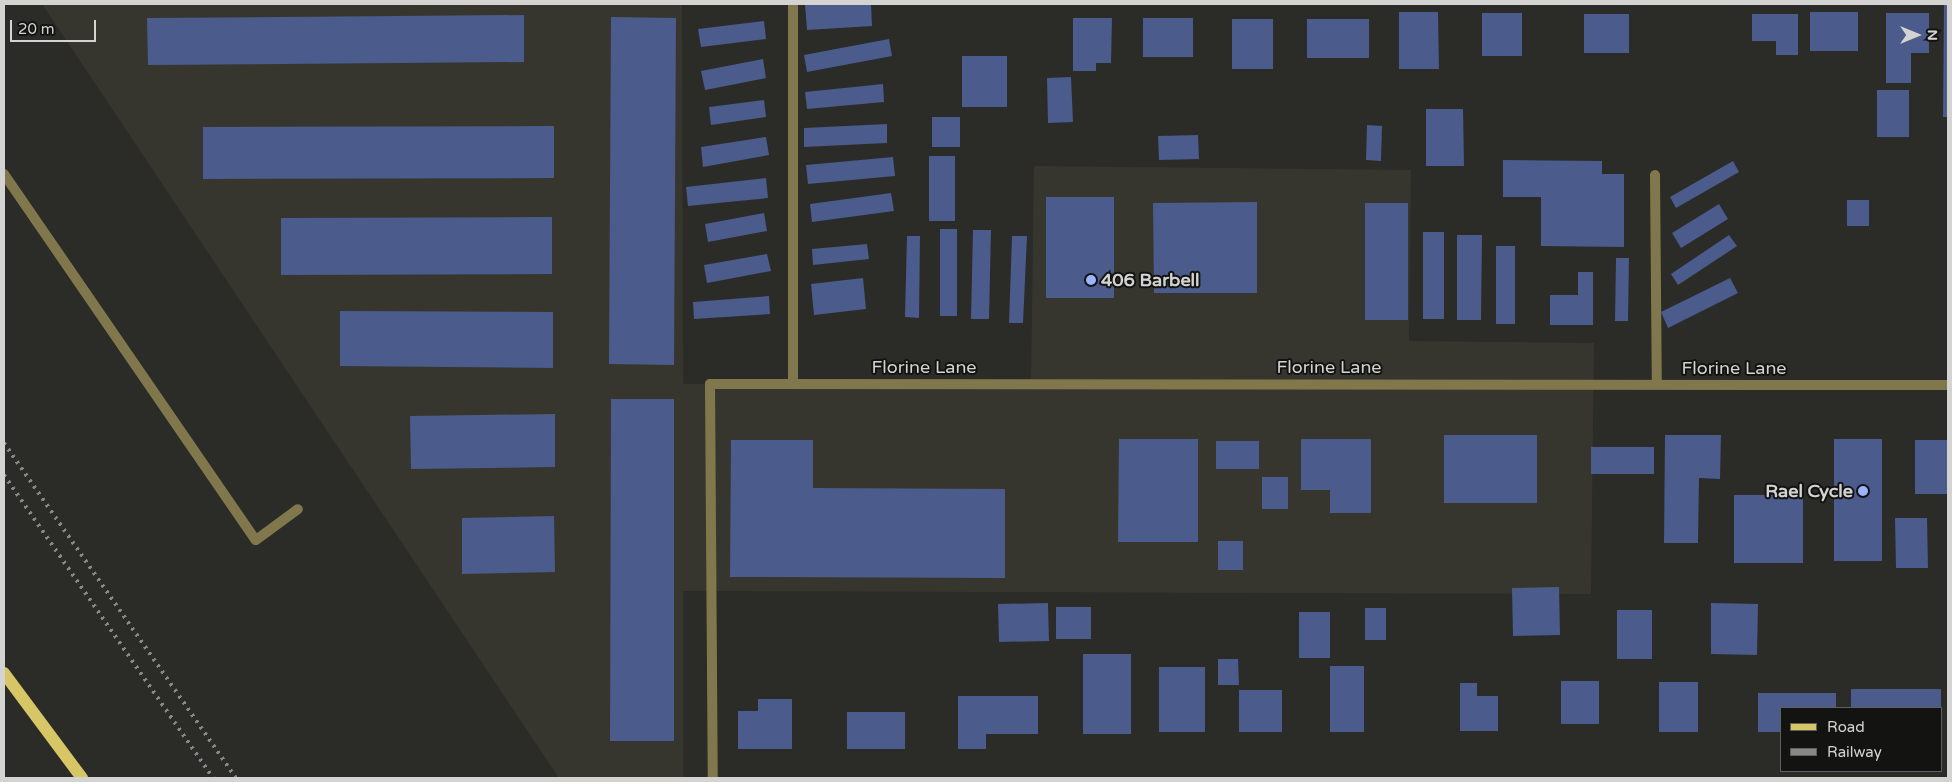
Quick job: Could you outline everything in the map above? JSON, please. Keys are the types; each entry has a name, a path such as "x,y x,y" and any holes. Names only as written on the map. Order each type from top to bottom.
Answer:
{"main road":[{"path":"4,673 71,778"},
{"path":"12,685 82,778"}],"street":[{"path":"792,4 792,384"},
{"path":"4,174 256,540 298,509"},
{"path":"1655,174 1657,384"},
{"name":"Florine Lane","path":"713,778 710,384 1948,384"}],"shaded area":[{"path":"42,4 682,4 683,384 1031,382 1034,166 1411,170 1409,341 1594,343 1591,594 683,591 683,778 559,778"}],"building":[{"path":"805,4 871,4 872,26 807,30"},
{"path":"1944,4 1948,4 1948,117 1943,117"},
{"path":"1399,12 1438,12 1439,69 1399,69"},
{"path":"1810,12 1858,12 1858,51 1810,51"},
{"path":"1482,13 1522,13 1522,56 1482,56"},
{"path":"1886,13 1929,13 1929,53 1911,53 1911,83 1886,83"},
{"path":"1584,14 1629,14 1629,53 1584,53"},
{"path":"1752,14 1798,14 1798,55 1776,55 1776,41 1752,41"},
{"path":"524,15 524,62 148,65 147,18"},
{"path":"611,17 676,18 674,365 609,364"},
{"path":"1073,18 1112,18 1111,63 1096,63 1096,71 1073,71"},
{"path":"1143,18 1193,18 1193,57 1143,57"},
{"path":"1232,19 1273,19 1273,69 1232,69"},
{"path":"1307,19 1369,19 1369,58 1307,58"},
{"path":"764,21 766,39 701,47 698,29"},
{"path":"889,39 892,56 807,72 804,55"},
{"path":"962,56 1007,56 1007,107 962,107"},
{"path":"763,59 766,78 705,90 701,71"},
{"path":"1071,77 1073,122 1048,123 1047,78"},
{"path":"883,84 884,102 807,109 805,92"},
{"path":"1877,90 1909,90 1909,137 1877,137"},
{"path":"764,100 766,117 711,125 709,107"},
{"path":"1426,109 1463,109 1464,166 1426,166"},
{"path":"932,117 960,117 960,147 932,147"},
{"path":"887,124 887,143 804,147 804,128"},
{"path":"1367,125 1382,126 1381,161 1366,160"},
{"path":"554,126 554,178 203,179 203,127"},
{"path":"1198,135 1199,159 1159,160 1158,136"},
{"path":"766,137 769,155 703,167 701,147"},
{"path":"929,156 955,156 955,221 929,221"},
{"path":"893,157 895,176 808,184 806,165"},
{"path":"1503,160 1602,161 1602,174 1624,174 1624,247 1541,246 1541,197 1503,197"},
{"path":"1733,161 1739,172 1676,208 1670,197"},
{"path":"766,178 768,198 688,206 686,187"},
{"path":"891,193 894,211 812,222 810,204"},
{"path":"1046,197 1114,197 1114,298 1046,298"},
{"path":"1847,200 1869,200 1869,226 1847,226"},
{"path":"1257,202 1257,293 1154,293 1153,203"},
{"path":"1365,203 1408,203 1408,320 1365,320"},
{"path":"1719,204 1728,219 1681,248 1672,233"},
{"path":"764,213 767,231 708,242 705,224"},
{"path":"552,217 552,274 281,275 281,218"},
{"path":"940,229 957,229 957,316 940,316"},
{"path":"973,230 991,230 989,319 971,319"},
{"path":"1423,232 1444,232 1444,319 1423,319"},
{"path":"1457,235 1482,235 1481,320 1457,320"},
{"path":"1729,235 1737,246 1678,285 1671,274"},
{"path":"907,236 920,236 919,318 905,317"},
{"path":"1012,236 1027,236 1023,323 1009,323"},
{"path":"867,244 869,259 813,265 812,249"},
{"path":"1496,246 1515,246 1515,324 1496,324"},
{"path":"767,254 771,271 707,283 704,265"},
{"path":"1616,258 1629,258 1628,321 1615,321"},
{"path":"1578,272 1593,272 1593,325 1550,325 1550,295 1578,295"},
{"path":"863,278 866,309 814,315 811,284"},
{"path":"1730,278 1738,293 1668,328 1661,312"},
{"path":"769,296 770,314 694,319 693,302"},
{"path":"340,311 553,312 553,368 340,366"},
{"path":"611,399 674,399 674,741 610,741"},
{"path":"555,414 555,467 411,469 410,416"},
{"path":"1444,435 1537,435 1537,503 1444,503"},
{"path":"1665,435 1721,435 1720,479 1699,478 1698,543 1664,543"},
{"path":"1119,439 1198,439 1198,542 1118,542"},
{"path":"1301,439 1371,439 1371,513 1330,513 1330,490 1301,490"},
{"path":"1834,439 1882,439 1882,561 1834,561"},
{"path":"731,440 813,440 813,488 1005,489 1005,578 730,577"},
{"path":"1915,440 1948,440 1948,494 1915,494"},
{"path":"1216,441 1259,441 1259,469 1216,469"},
{"path":"1591,447 1654,447 1654,474 1591,474"},
{"path":"1262,477 1288,477 1288,509 1262,509"},
{"path":"1734,495 1803,495 1803,563 1734,563"},
{"path":"554,516 555,572 462,574 462,518"},
{"path":"1895,518 1927,518 1928,568 1896,568"},
{"path":"1218,541 1243,541 1243,570 1218,570"},
{"path":"1559,587 1560,635 1513,636 1512,588"},
{"path":"1048,603 1049,641 999,642 998,604"},
{"path":"1711,603 1758,604 1757,655 1711,654"},
{"path":"1056,607 1091,607 1091,639 1056,639"},
{"path":"1365,608 1386,608 1386,640 1365,640"},
{"path":"1617,610 1652,610 1652,659 1617,659"},
{"path":"1299,612 1330,612 1330,658 1299,658"},
{"path":"1083,654 1131,654 1131,734 1083,734"},
{"path":"1218,659 1238,659 1239,685 1218,685"},
{"path":"1330,666 1364,666 1364,732 1330,732"},
{"path":"1159,667 1205,667 1205,732 1159,732"},
{"path":"1561,681 1599,681 1599,724 1561,724"},
{"path":"1659,682 1698,682 1698,732 1659,732"},
{"path":"1460,683 1477,683 1477,696 1498,696 1498,731 1460,731"},
{"path":"1851,689 1941,689 1941,707 1851,707"},
{"path":"1239,690 1282,690 1282,732 1239,732"},
{"path":"1758,693 1836,693 1836,707 1780,707 1780,732 1758,732"},
{"path":"958,696 1038,696 1038,734 986,734 986,749 958,749"},
{"path":"758,699 792,699 792,749 738,749 738,711 758,711"},
{"path":"847,712 905,712 905,749 847,749"}],"railway":[{"path":"4,443 236,778"},
{"path":"4,475 213,778"}],"place":[{"name":"406 Barbell","path":"1091,280"},
{"name":"Rael Cycle","path":"1863,491"}]}
